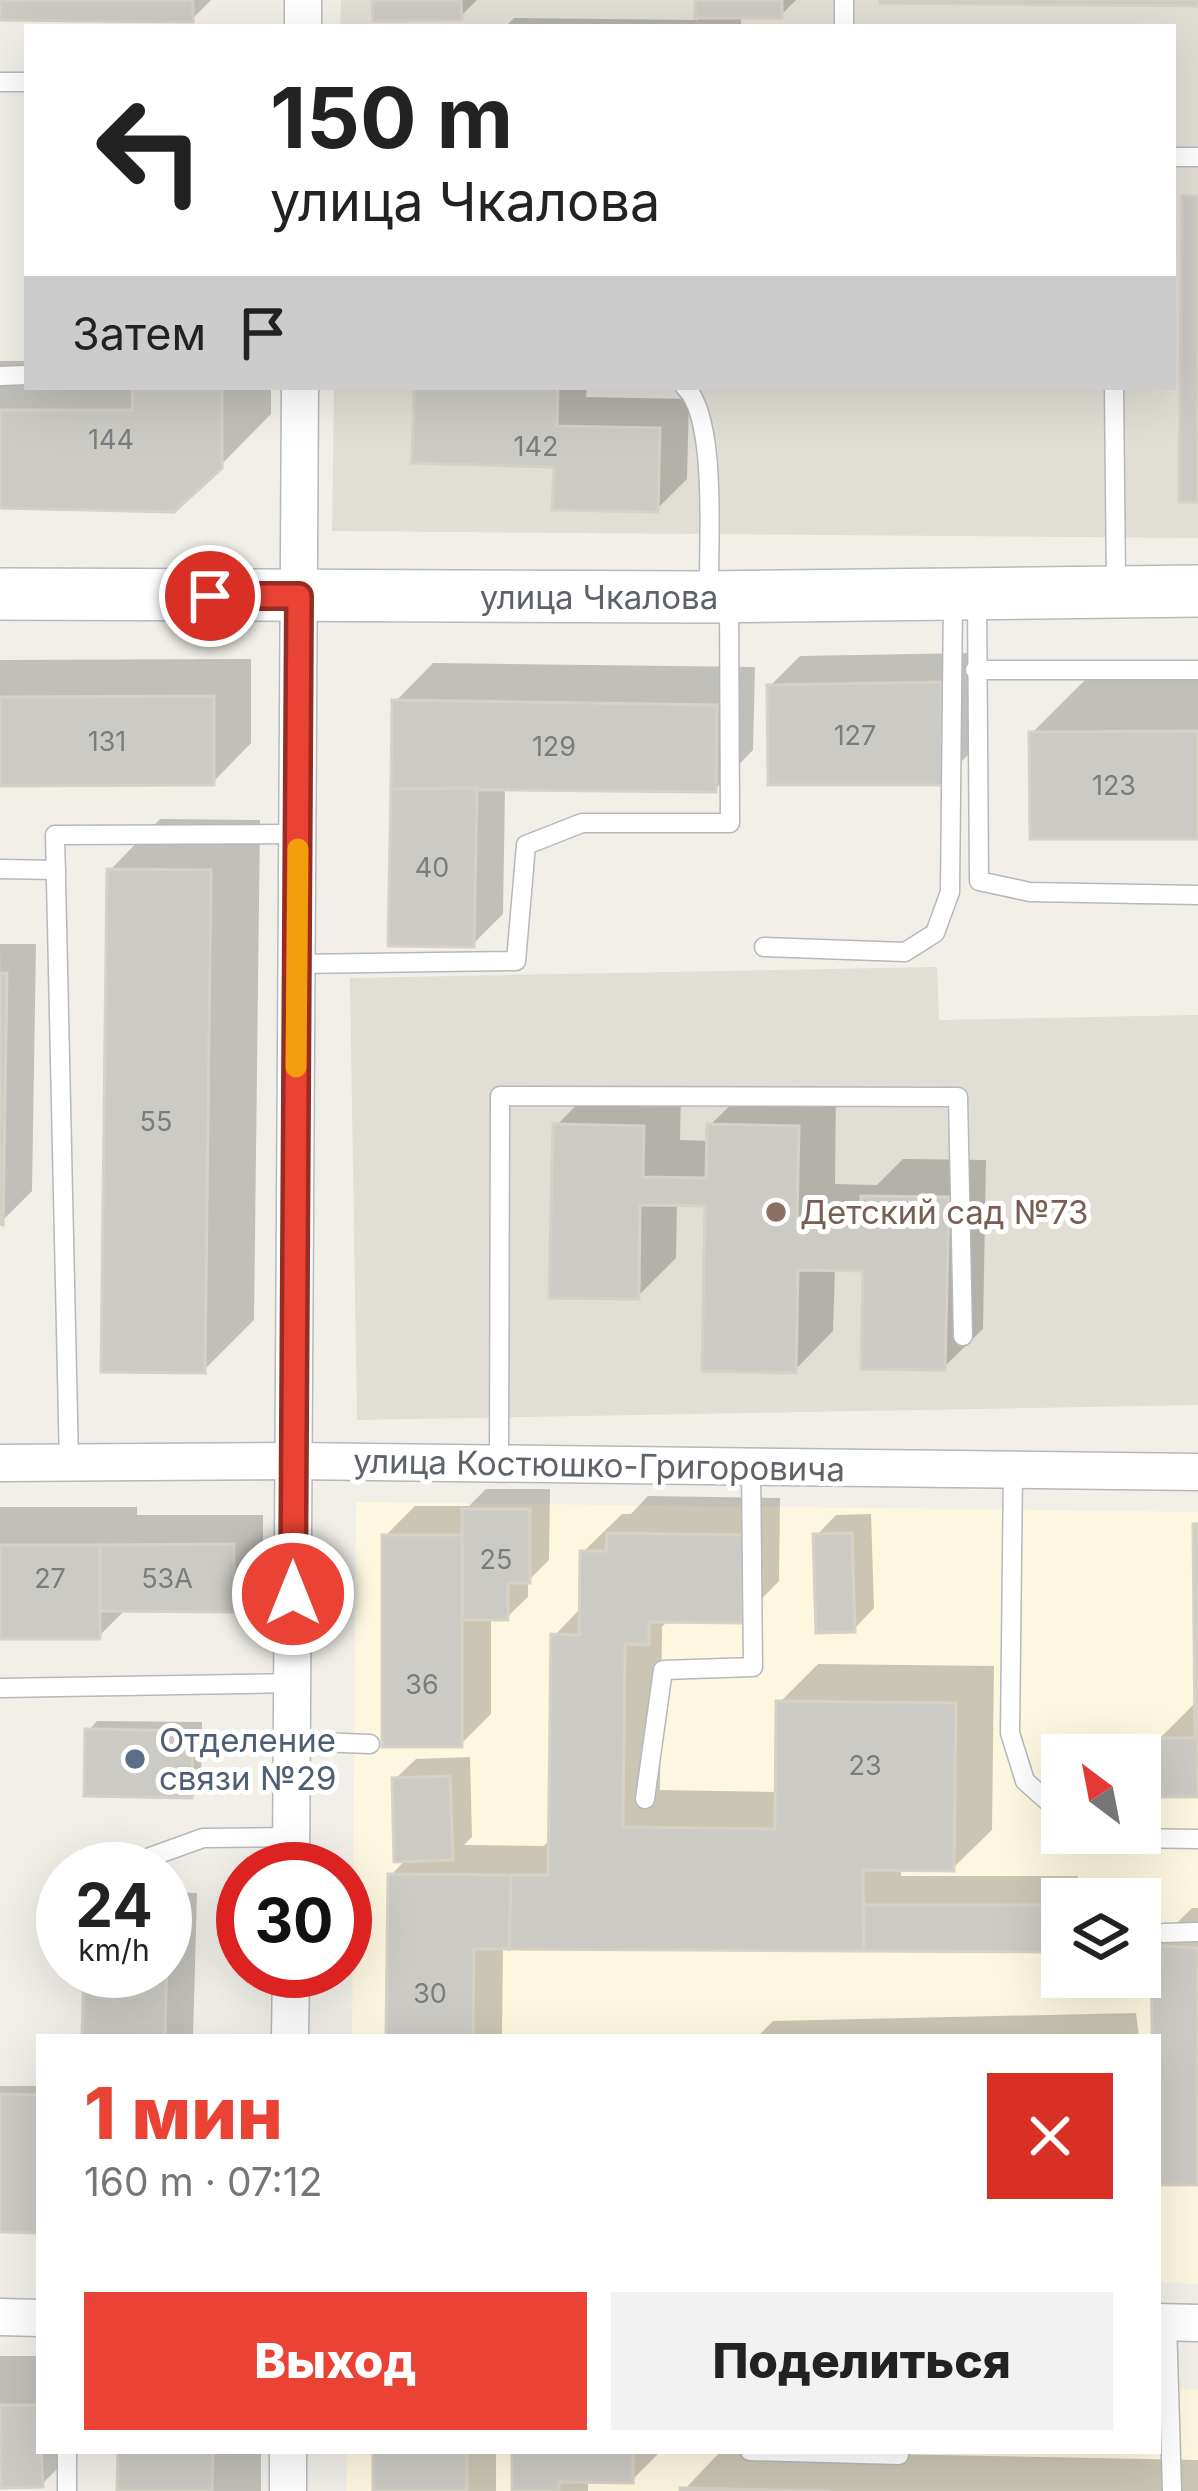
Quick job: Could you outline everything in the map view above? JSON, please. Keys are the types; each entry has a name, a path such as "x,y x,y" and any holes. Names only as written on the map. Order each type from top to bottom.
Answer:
{"main road":[{"name":"улица Чкалова","path":"0,594 719,597 1198,590"}],"street":[{"path":"291,1842 301,390"},
{"name":"улица Костюшко-Григоровича","path":"0,1463 294,1461 1198,1472"},
{"path":"290,2034 291,1998"},
{"path":"0,2317 36,2318"},
{"path":"287,2491 288,2454"}],"lane":[{"path":"297,964 516,961 526,845 582,823 730,823 705,431 689,390"},
{"path":"1114,390 1116,591"},
{"path":"965,592 975,670 979,881 1030,892 1198,895"},
{"path":"764,947 905,952 935,933 950,892 965,592"},
{"path":"975,670 1198,670"},
{"path":"69,1463 56,835 298,834"},
{"path":"0,869 56,870"},
{"path":"499,1464 500,1096 958,1096 963,1336"},
{"path":"645,1799 663,1670 753,1667 751,1467"},
{"path":"1013,1470 1010,1733 1025,1781 1041,1795"},
{"path":"0,1688 292,1683"},
{"path":"292,1742 370,1744"},
{"path":"192,1842 203,1838 226,1842"},
{"path":"1161,1838 1198,1839"},
{"path":"1164,1933 1198,1933"},
{"path":"1172,2491 1174,2322"},
{"path":"67,2454 67,2491"},
{"path":"839,2454 899,2456"}],"shaded area":[{"path":"341,0 1198,0 1198,538 332,531 334,390 1176,390 1176,24 340,24"},
{"name":"Детский сад №73","path":"937,967 939,1020 1198,1015 1198,1405 357,1420 350,978"},
{"path":"356,1502 1198,1512 1198,2284 1161,2282 1161,2034 352,2034 352,1998 372,1998 372,1842 353,1842"},
{"path":"1161,2388 1198,2389 1198,2491 346,2491 347,2454 1161,2454"}],"building":[{"path":"0,0 193,0 193,22 0,20"},
{"path":"372,0 461,0 462,20 373,21"},
{"path":"695,0 782,0 782,18 695,18"},
{"path":"1198,0 1198,6 880,3"},
{"path":"1182,196 1198,196 1198,502 1179,502"},
{"path":"133,390 222,390 222,468 174,512 0,508 0,410 132,410"},
{"path":"414,390 558,390 557,426 660,428 658,512 552,510 554,467 412,463"},
{"path":"942,682 942,785 768,785 767,685"},
{"path":"214,696 214,785 0,786 0,697"},
{"path":"392,700 717,705 716,792 391,789"},
{"path":"1198,731 1198,839 1030,839 1029,732"},
{"path":"477,788 474,947 388,946 391,789"},
{"path":"107,869 211,870 205,1373 101,1372"},
{"path":"0,973 7,973 3,1225 0,1224"},
{"path":"553,1124 644,1126 643,1177 706,1178 707,1124 799,1126 797,1221 861,1222 861,1196 949,1197 945,1370 861,1369 863,1271 798,1270 796,1373 702,1371 705,1206 640,1205 639,1299 549,1298"},
{"path":"462,1509 530,1509 530,1583 508,1583 508,1620 462,1620"},
{"path":"1193,1524 1198,1524 1198,1797 1161,1797 1161,1738 1195,1738"},
{"path":"607,1533 743,1535 742,1623 649,1622 649,1645 625,1644 623,1827 775,1829 776,1701 956,1703 954,1871 863,1870 864,1951 509,1949 511,1875 548,1875 551,1634 579,1635 580,1551 606,1551"},
{"path":"852,1533 855,1632 816,1633 813,1534"},
{"path":"382,1535 462,1535 462,1747 382,1747"},
{"path":"234,1544 234,1612 100,1611 100,1545"},
{"path":"0,1545 100,1545 100,1639 0,1639"},
{"path":"85,1729 193,1731 192,1798 84,1796"},
{"path":"450,1776 453,1860 394,1862 392,1778"},
{"path":"388,1874 511,1875 509,1949 474,1949 473,2034 386,2034"},
{"path":"864,1905 1041,1905 1041,1952 864,1951"},
{"path":"1161,1946 1198,1948 1198,2185 1161,2185 1161,2034 1152,2034 1152,1998 1161,1998"},
{"path":"83,1998 166,1998 165,2034 82,2034"},
{"path":"0,2094 36,2095 36,2233 0,2232"},
{"path":"0,2405 36,2405 36,2454 41,2454 43,2487 0,2488"},
{"path":"118,2454 213,2454 212,2491 117,2491"},
{"path":"373,2454 467,2454 467,2491 373,2491"},
{"path":"512,2454 633,2454 633,2483 559,2482 559,2491 512,2491"},
{"path":"680,2488 829,2491 680,2491"}],"slow traffic":[{"path":"296,1067 298,849"}],"place":[{"name":"Детский сад №73","path":"776,1212"},
{"name":"Отделение связи №29","path":"135,1759"}],"route":[{"path":"210,596 299,596 293,1594"}]}
